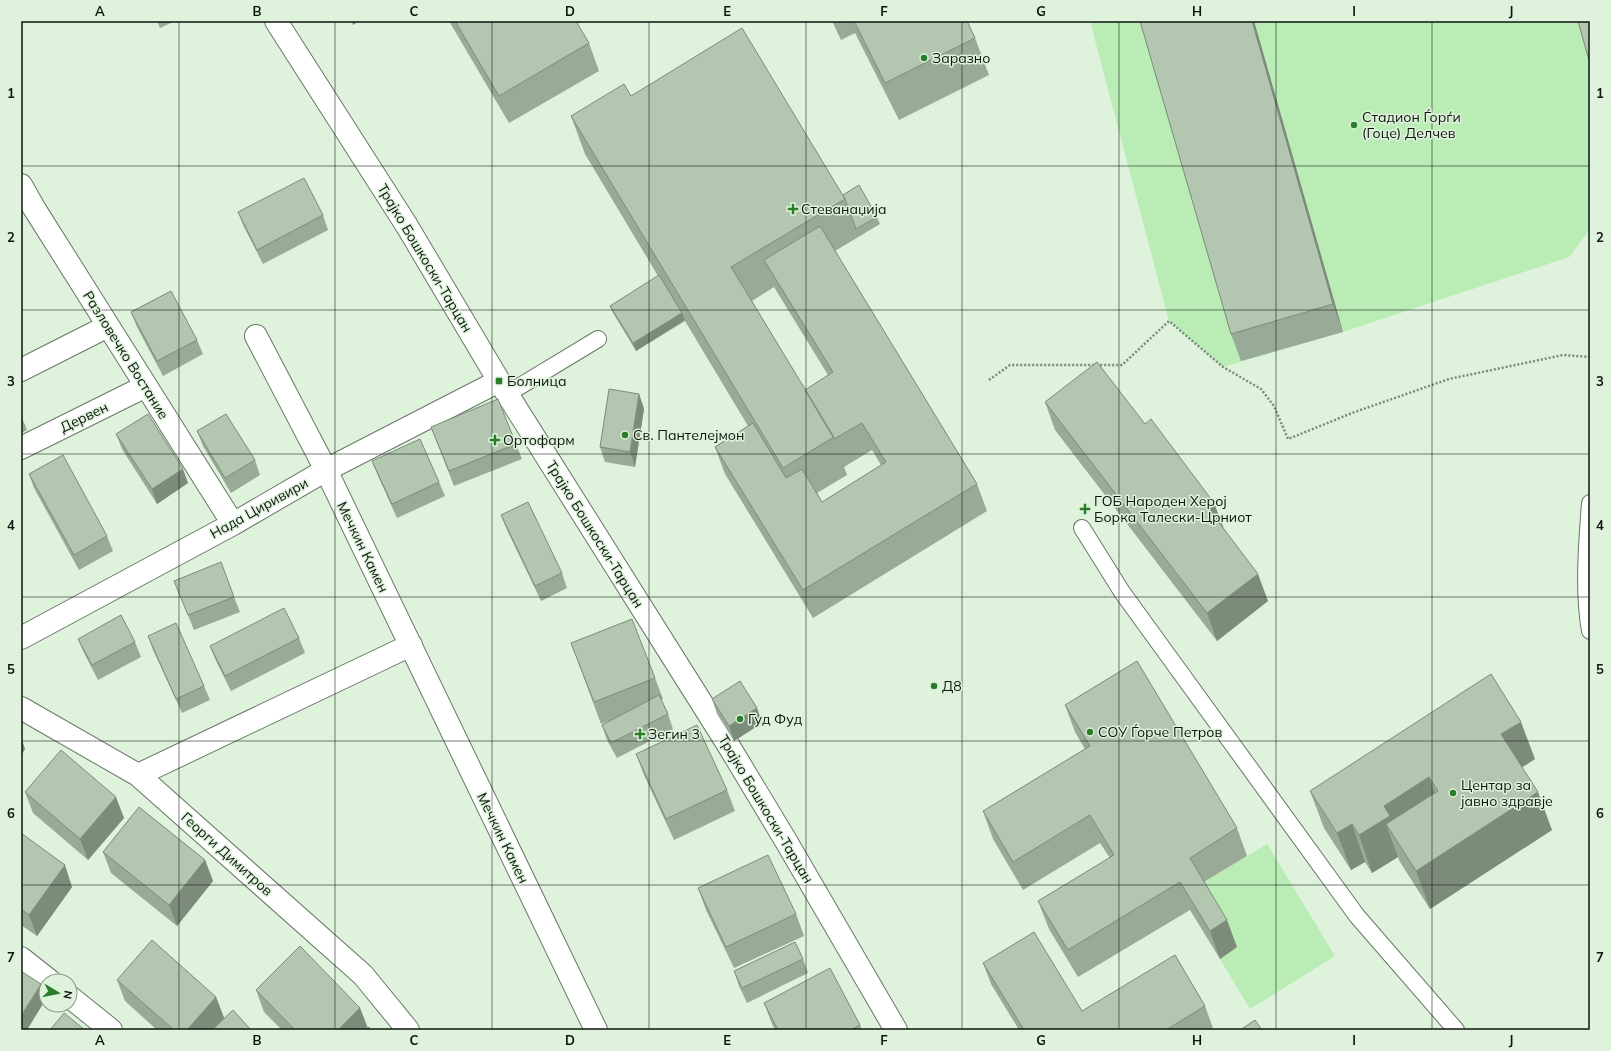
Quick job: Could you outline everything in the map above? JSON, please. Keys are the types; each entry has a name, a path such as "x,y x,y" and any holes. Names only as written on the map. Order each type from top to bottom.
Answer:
{"street":[{"name":"Трајко Бошкоски-Тарцан","path":"276,21 407,226 503,388 730,748 786,840 896,1030"},
{"name":"Разловечко Востание","path":"21,185 27,211 108,326 233,524"},
{"path":"21,370 108,326"},
{"path":"256,336 326,470"},
{"name":"Дервен","path":"21,448 146,386"},
{"name":"Нада Циривири","path":"21,638 233,524 326,470 503,388"},
{"name":"Мечкин Камен","path":"326,470 596,1030"},
{"path":"138,775 411,645"},
{"name":"Георги Димитров","path":"21,708 138,775 363,975 408,1030"},
{"path":"21,958 40,973"},
{"path":"78,1003 111,1030"}],"lane":[{"path":"503,388 598,339"},
{"path":"1590,503 1586,550 1588,619 1590,631"},
{"path":"1082,528 1122,592 1357,916 1456,1030"}],"path":[{"path":"989,380 1010,365 1122,365 1169,321 1223,367 1261,389 1274,406 1288,439 1352,412 1449,379 1563,355 1590,357"}],"green space":[{"name":"Стадион Ѓорѓи (Гоце) Делчев","path":"1090,21 1590,21 1590,229 1569,257 1343,332 1223,367 1169,321"},
{"path":"1267,844 1335,956 1250,1009 1220,959 1237,947 1200,885"}],"building":[{"path":"455,21 576,21 589,43 499,96"},
{"path":"854,21 967,21 975,38 885,83"},
{"path":"1140,21 1252,21 1333,304 1231,334"},
{"path":"1578,21 1590,21 1590,64"},
{"path":"742,28 845,199 731,267 834,437 783,468 571,116 624,84 631,96"},
{"path":"304,178 323,215 257,250 238,212"},
{"path":"859,185 877,217 856,229 843,195"},
{"path":"820,226 977,484 803,590 715,447 753,423 786,478 802,469 822,502 886,462 862,423 834,439 805,390 833,372 764,260"},
{"path":"659,275 682,313 633,343 610,306"},
{"path":"171,291 197,340 157,361 131,312"},
{"path":"1097,362 1145,424 1151,419 1214,503 1208,508 1258,574 1207,613 1045,402"},
{"path":"609,389 639,394 630,452 600,447"},
{"path":"498,399 516,444 449,471 431,427"},
{"path":"148,414 183,469 152,489 116,434"},
{"path":"226,414 255,460 225,478 197,431"},
{"path":"420,439 439,482 392,504 372,461"},
{"path":"63,455 107,536 74,555 29,474"},
{"path":"528,502 562,573 535,586 501,515"},
{"path":"221,562 234,597 188,615 174,581"},
{"path":"284,608 299,638 225,676 210,646"},
{"path":"121,615 135,642 92,665 78,639"},
{"path":"632,619 655,678 594,702 571,643"},
{"path":"176,623 204,686 176,699 148,636"},
{"path":"1137,661 1237,828 1190,858 1227,920 1210,931 1180,882 1068,950 1038,901 1114,855 1090,815 1013,862 983,811 1090,746 1065,705"},
{"path":"1491,674 1521,722 1501,734 1538,792 1416,871 1386,824 1438,791 1429,777 1384,806 1390,816 1359,835 1352,824 1337,833 1310,791"},
{"path":"740,681 757,708 729,726 712,699"},
{"path":"659,695 668,714 611,743 602,725"},
{"path":"697,725 727,790 666,819 636,754"},
{"path":"61,750 116,797 80,839 25,792"},
{"path":"139,807 205,860 169,905 103,852"},
{"path":"21,833 65,865 29,915 21,909"},
{"path":"768,855 796,914 726,947 698,888"},
{"path":"1034,932 1082,1011 1175,955 1205,1006 1166,1030 1024,1030 983,963"},
{"path":"152,940 216,997 187,1030 174,1030 117,980"},
{"path":"795,942 803,959 742,988 734,971"},
{"path":"300,946 360,1008 338,1030 295,1030 256,990"},
{"path":"830,968 860,1025 851,1030 778,1030 764,1003"},
{"path":"21,971 38,982 38,989 21,1016"},
{"path":"233,1010 251,1030 212,1030"},
{"path":"64,1013 85,1030 50,1030"},
{"path":"1255,1020 1262,1030 1240,1030"}],"place":[{"name":"Заразно","path":"924,58"},
{"name":"Стадион Ѓорѓи (Гоце) Делчев","path":"1354,125"},
{"name":"Стеванаџија","path":"793,209"},
{"name":"Болница","path":"499,381"},
{"name":"Св. Пантелејмон","path":"625,435"},
{"name":"Ортофарм","path":"495,440"},
{"name":"ГОБ Народен Херој Борка Талески-Црниот","path":"1085,509"},
{"name":"Д8","path":"934,686"},
{"name":"Гуд Фуд","path":"740,719"},
{"name":"СОУ Ѓорче Петров","path":"1090,732"},
{"name":"Зегин 3","path":"640,734"},
{"name":"Центар за јавно здравје","path":"1453,793"}]}
